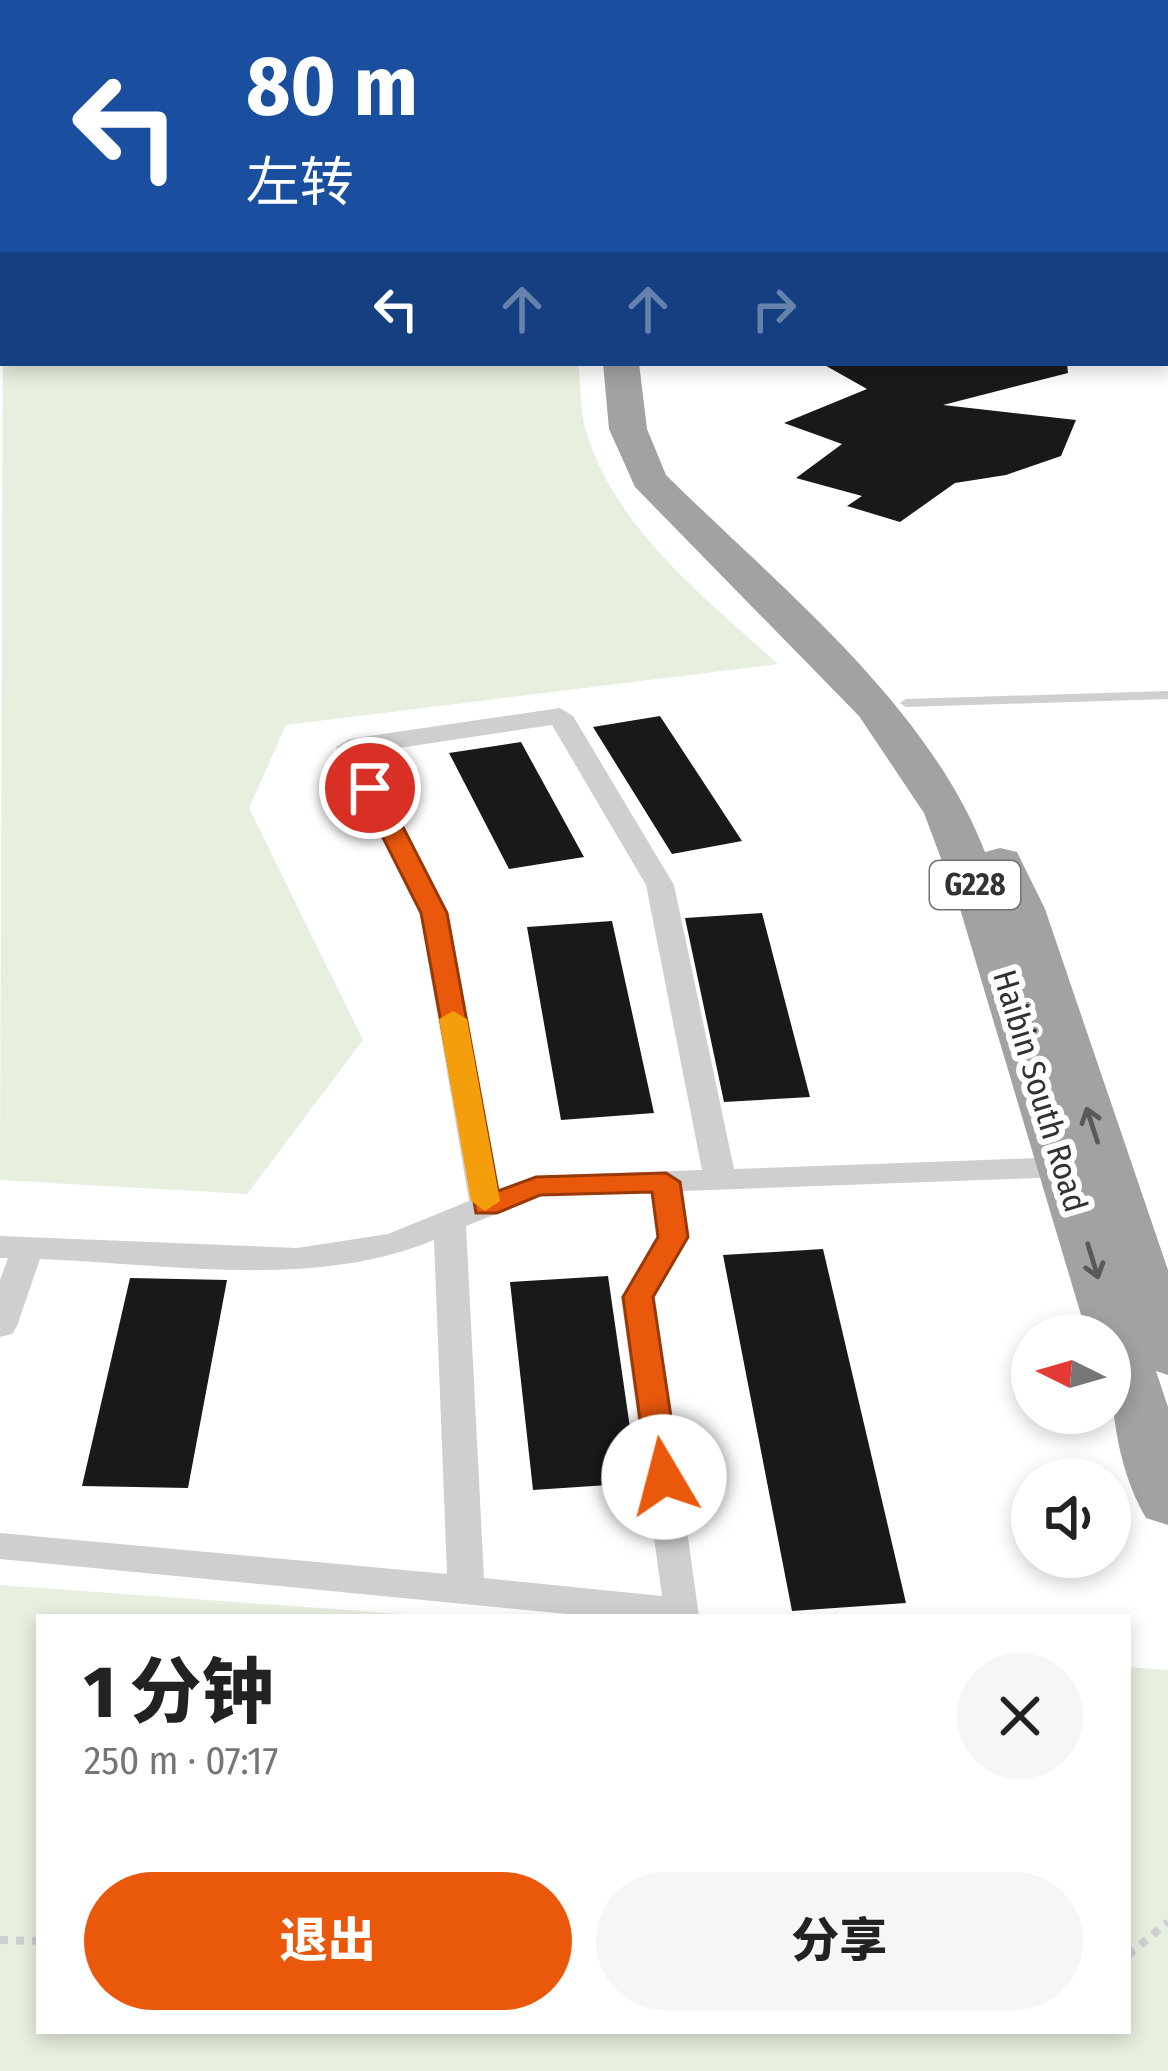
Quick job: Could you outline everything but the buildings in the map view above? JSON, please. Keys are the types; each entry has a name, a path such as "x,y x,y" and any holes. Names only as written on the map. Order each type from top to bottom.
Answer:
{"highway":[{"name":"Haibin South Road","path":"621,366 628,429 649,479 875,707 947,813 985,912 1168,1503"},
{"name":"Haibin South Road","path":"645,366 655,428 682,476 728,530 906,704 974,806 1022,909 1168,1355"}],"street":[{"path":"486,1206 434,913 349,747 560,716 660,885 720,1180"},
{"path":"0,1326 14,1247 297,1258 394,1244 536,1186 1064,1167"},
{"path":"0,1546 683,1612 638,1297 673,1237 666,1182"},
{"path":"450,1221 466,1591"}],"lane":[{"path":"906,704 1168,695"}],"path":[{"path":"1131,1953 1168,1922"},
{"path":"0,1940 36,1941"}],"green space":[{"path":"3,366 578,366 585,428 617,498 692,586 778,664 286,725 249,808 363,1040 247,1194 0,1180"},
{"path":"0,1585 401,1614 36,1614 36,2034 1131,2034 1131,1667 1168,1670 1168,2071 0,2071"}],"slow traffic":[{"path":"453,1019 485,1201"}],"route":[{"path":"370,788 434,913 486,1206 536,1186 666,1182 673,1237 638,1297 664,1477"}]}
